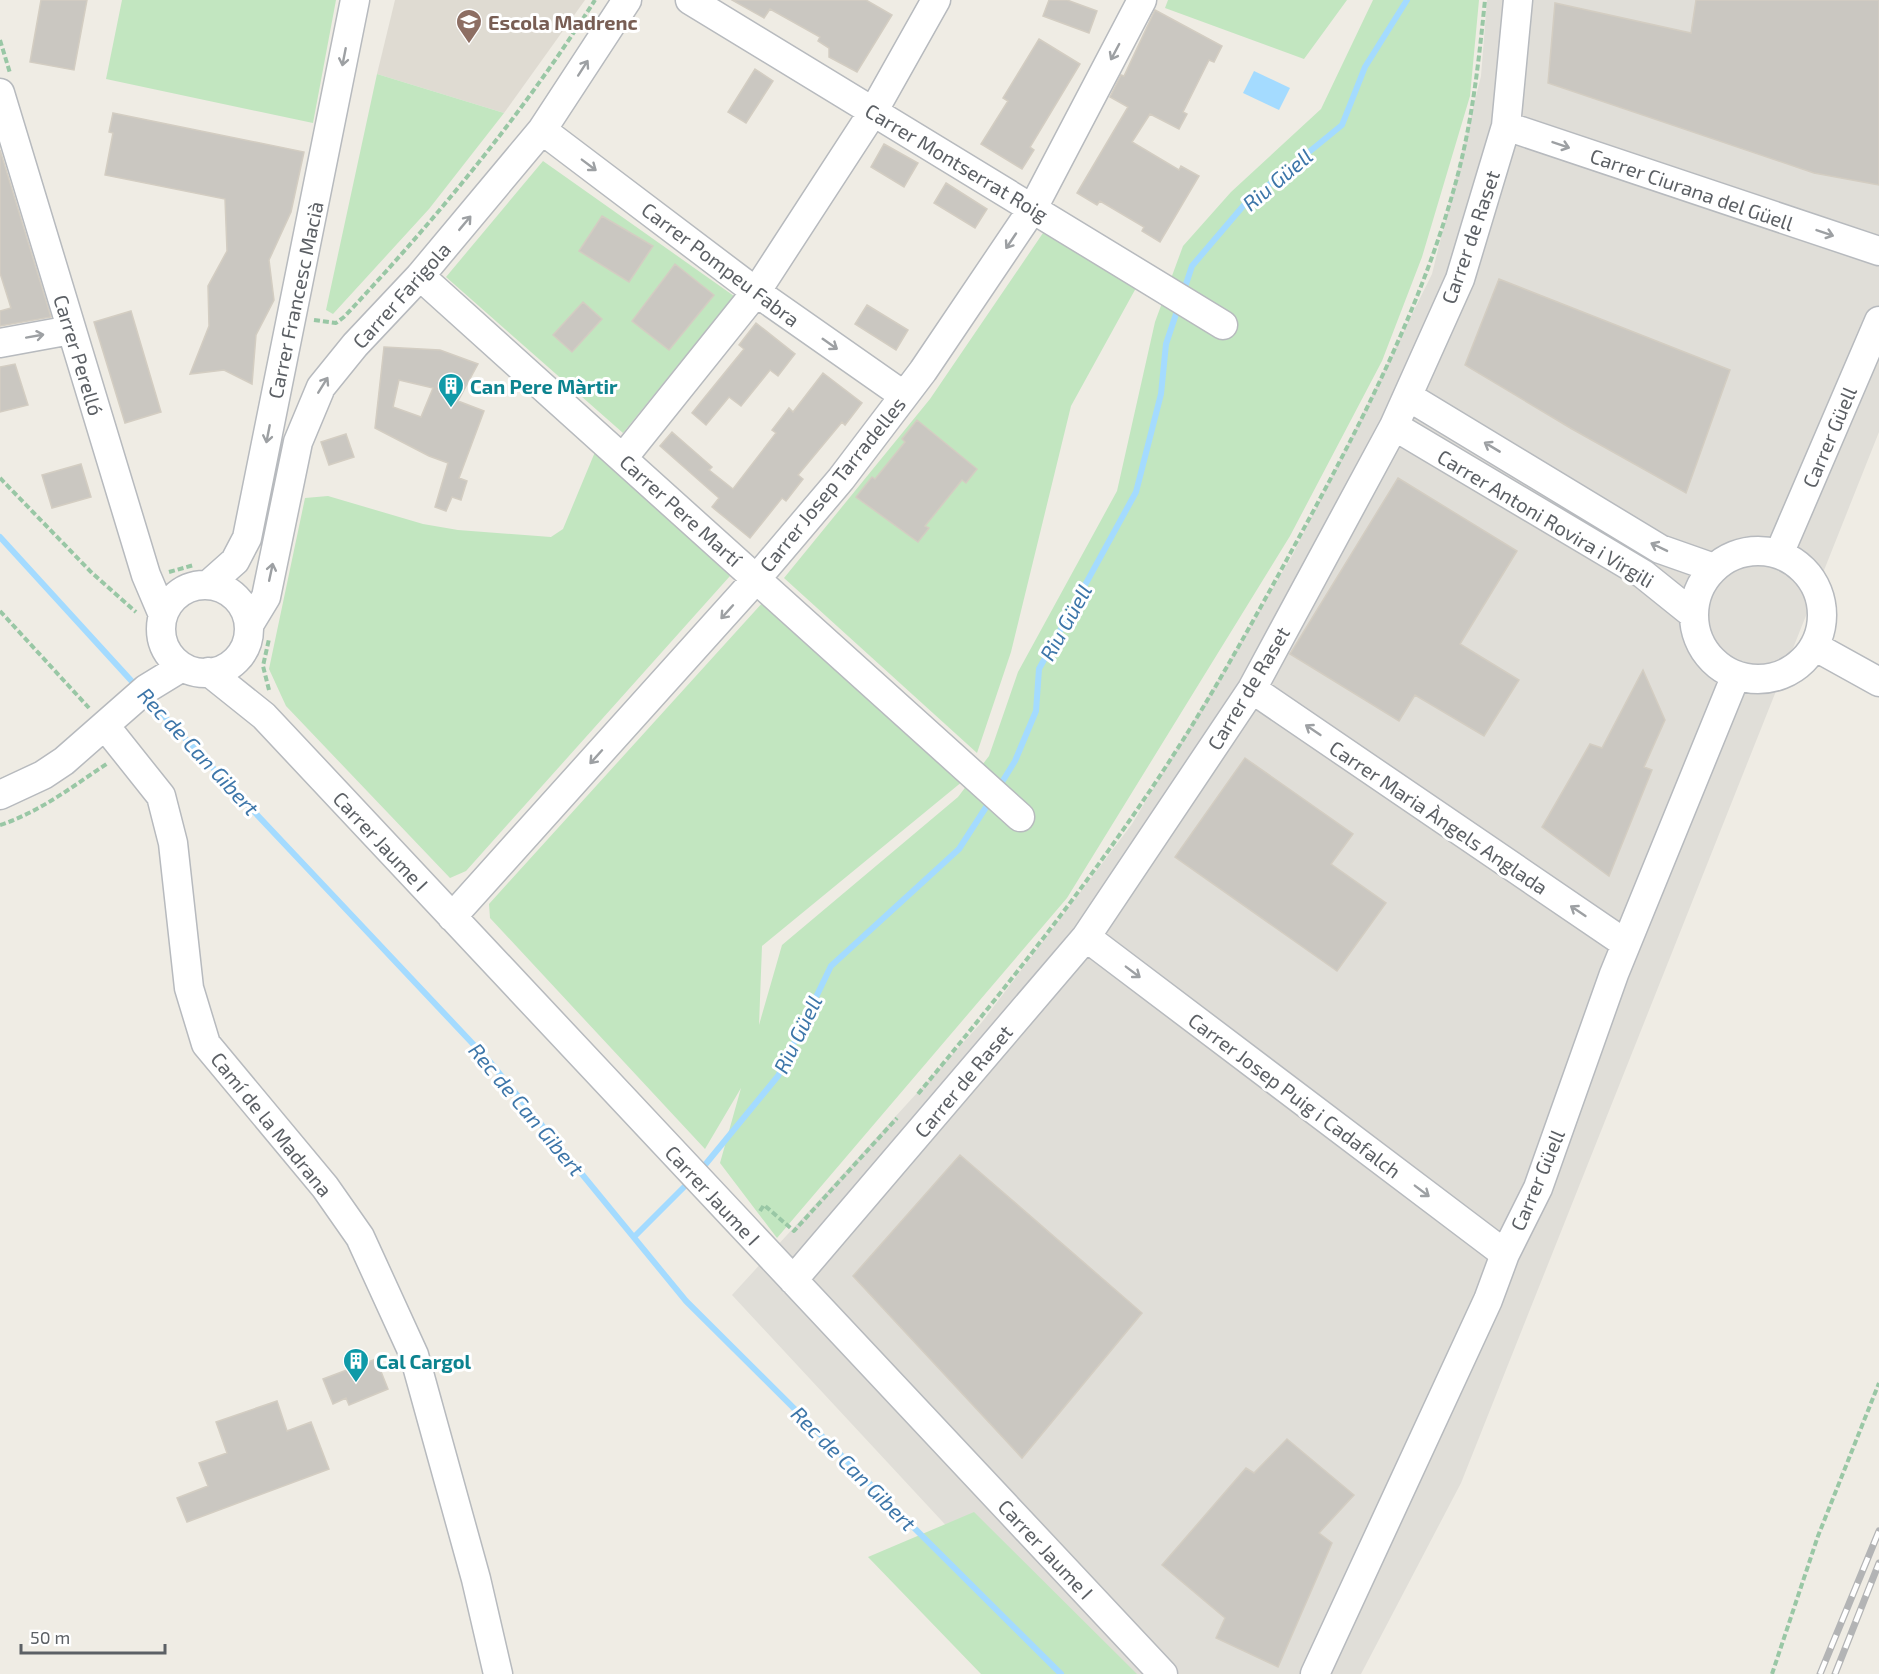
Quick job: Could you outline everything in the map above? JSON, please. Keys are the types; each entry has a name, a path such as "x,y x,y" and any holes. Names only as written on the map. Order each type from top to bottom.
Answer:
{"street":[{"name":"Carrer Francesc Macià","path":"208,585 235,561 247,538 355,0"},
{"name":"Carrer Farigola","path":"249,625 266,597 298,442 321,387 355,345 420,276 542,130 627,0"},
{"name":"Carrer Montserrat Roig","path":"690,0 1224,325"},
{"path":"623,458 756,292 873,112 936,0"},
{"name":"Carrer de Raset","path":"793,1280 1086,937 1252,688 1394,426 1460,279 1506,126 1518,0"},
{"name":"Carrer Josep Tarradelles","path":"452,917 757,578 841,479 923,371 1033,207 1140,1"},
{"name":"Carrer Perelló","path":"0,93 146,575 152,615"},
{"name":"Carrer Ciurana del Güell","path":"1506,126 1879,251"},
{"name":"Carrer Pompeu Fabra","path":"542,130 756,292 903,395"},
{"name":"Carrer Pere Martí","path":"420,276 1020,817"},
{"name":"Carrer Güell","path":"1779,554 1879,321"},
{"path":"0,343 71,330"},
{"name":"Carrer Antoni Rovira i Virgili","path":"1408,397 1660,549 1714,568"},
{"name":"Carrer Antoni Rovira i Virgili","path":"1394,426 1643,574 1694,615"},
{"path":"1766,551 1779,554 1800,566 1815,584 1820,596 1822,619 1814,646 1800,663 1776,676 1763,679 1736,675 1721,667 1709,656 1700,642 1694,615 1697,594 1714,568 1725,560 1745,552 1766,551"},
{"path":"0,795 43,775 111,722 146,689 186,664 226,667 240,655 247,641 249,625 239,600 225,590 208,585 184,590 152,615 161,638 186,664"},
{"path":"1814,646 1879,682"},
{"name":"Carrer Jaume I","path":"240,655 264,716"},
{"name":"Carrer Jaume I","path":"186,664 264,716 1163,1674"},
{"name":"Carrer Güell","path":"1315,1674 1488,1299 1504,1254 1538,1188 1626,945 1736,675"},
{"name":"Carrer Maria Àngels Anglada","path":"1252,688 1626,945"},
{"name":"Camí de la Madrana","path":"111,722 161,796 173,843 189,988 206,1044 325,1186 360,1237 414,1355 476,1579 498,1674"},
{"name":"Carrer Josep Puig i Cadafalch","path":"1086,937 1504,1254"}],"path":[{"path":"305,319 336,323 412,244 491,149 595,0"},
{"path":"913,1100 1023,965 1141,802 1243,639 1342,457 1427,274 1441,230 1458,174 1472,111 1485,0"},
{"path":"0,478 124,605 152,615"},
{"path":"0,611 111,722"},
{"path":"812,1213 898,1117"},
{"path":"1772,1674 1818,1536 1879,1383"}],"shaded area":[{"name":"Escola Madrenc","path":"395,0 585,0 504,113 377,74"},
{"path":"1487,0 1879,0 1879,432 1461,1483 1361,1674 1084,1674 732,1295 982,1022 1132,824 1292,556 1432,274 1481,76"}],"green space":[{"path":"122,0 336,0 313,123 106,79"},
{"path":"1168,0 1347,0 1304,59 1165,8"},
{"path":"1373,0 1479,0 1470,96 1422,257 1382,361 1290,536 1067,898 777,1238 720,1163 741,1088 705,1149 490,918 489,904 764,601 963,781 762,946 759,1025 782,945 958,797 989,756 1018,672 1117,491 1155,322 1183,246 1231,192 1321,109"},
{"path":"377,74 504,113 429,209 333,314 326,310"},
{"path":"543,161 734,296 623,433 446,277"},
{"path":"1043,233 1136,288 1071,406 1011,652 977,753 784,578 930,399"},
{"path":"595,452 730,576 466,871 450,878 286,706 269,669 305,498 328,496 423,524 458,530 551,537 563,529"},
{"path":"974,1512 1137,1674 981,1674 868,1557"}],"water":[{"path":"1254,71 1290,88 1279,110 1243,93"}],"building":[{"path":"41,0 87,0 74,70 30,62"},
{"path":"732,0 866,0 892,15 857,72 829,57 829,48 818,41 820,37 770,9 764,18"},
{"path":"1049,0 1067,0 1097,11 1089,33 1043,16"},
{"path":"1696,0 1879,0 1879,185 1814,173 1548,83 1555,3 1691,33"},
{"path":"1155,10 1222,46 1214,62 1209,60 1183,112 1187,114 1179,129 1150,114 1132,142 1179,170 1181,166 1199,176 1160,242 1142,231 1144,227 1100,201 1097,205 1077,193 1128,107 1110,97 1121,75 1124,76"},
{"path":"1039,39 1080,64 1030,147 1034,150 1022,169 981,144 1008,101 1003,98"},
{"path":"755,69 773,81 746,123 728,112"},
{"path":"113,113 304,152 291,212 269,260 274,300 256,335 252,384 224,370 190,374 209,326 208,286 227,251 225,199 105,175 113,133 109,132"},
{"path":"884,144 918,163 904,187 871,167"},
{"path":"0,150 51,317 0,326 0,311 11,308 0,273"},
{"path":"946,183 987,209 975,228 934,203"},
{"path":"602,216 653,246 629,282 579,251"},
{"path":"675,264 714,295 669,350 632,321"},
{"path":"1499,279 1730,370 1686,493 1465,365"},
{"path":"583,302 602,319 572,352 553,335"},
{"path":"867,305 908,330 896,350 855,324"},
{"path":"131,311 161,412 125,423 94,322"},
{"path":"756,323 795,354 778,376 770,370 741,406 729,397 706,425 692,413 744,349 739,345"},
{"name":"Can Pere Màrtir","path":"384,347 440,350 478,364 458,401 484,411 459,478 467,481 461,500 452,497 446,511 435,507 448,463 429,456 375,428","holes":["399,380 433,388 421,417 393,407"]},
{"path":"15,364 28,405 0,412 0,367"},
{"path":"823,373 862,403 845,425 842,422 798,475 803,479 786,501 782,498 750,538 712,507 719,498 660,446 672,432 712,467 709,470 733,489 776,433 772,430 789,408 793,412"},
{"path":"917,420 977,469 966,483 962,480 925,526 929,528 918,542 856,497 872,477 875,479 905,442 902,439"},
{"path":"346,434 354,457 329,465 321,442"},
{"path":"81,464 91,497 52,508 42,475"},
{"path":"1398,478 1517,551 1460,644 1519,680 1484,736 1415,695 1399,721 1290,654"},
{"path":"1643,670 1665,720 1644,767 1652,770 1609,876 1542,827 1590,744 1602,748"},
{"path":"1245,758 1353,834 1331,864 1386,903 1337,971 1175,857"},
{"path":"960,1155 1142,1313 1022,1458 853,1276"},
{"name":"Cal Cargol","path":"376,1359 388,1389 349,1405 346,1398 333,1404 323,1379"},
{"path":"277,1401 287,1431 311,1422 329,1469 187,1522 177,1498 208,1486 199,1463 227,1453 216,1422"},
{"path":"1287,1439 1354,1495 1319,1533 1332,1543 1278,1667 1216,1638 1225,1618 1162,1565 1246,1468 1254,1473"}],"waterway":[{"name":"Riu Güell","path":"1183,293 1192,266 1244,205 1342,125 1365,67 1407,0"},
{"name":"Riu Güell","path":"999,787 1015,761 1036,711 1039,669 1136,492 1161,394 1166,344 1179,305"},
{"name":"Rec de Can Gibert","path":"0,537 137,687"},
{"name":"Rec de Can Gibert","path":"148,699 490,1062 686,1301 1061,1674"},
{"name":"Riu Güell","path":"700,1171 778,1076 831,966 959,849 990,801"},
{"name":"Riu Güell","path":"634,1237 691,1180"}],"railway":[{"path":"1820,1674 1879,1531"},
{"path":"1835,1674 1879,1563"}],"place":[{"name":"Escola Madrenc","path":"469,45"},
{"name":"Can Pere Màrtir","path":"451,409"},
{"name":"Cal Cargol","path":"356,1384"}]}
